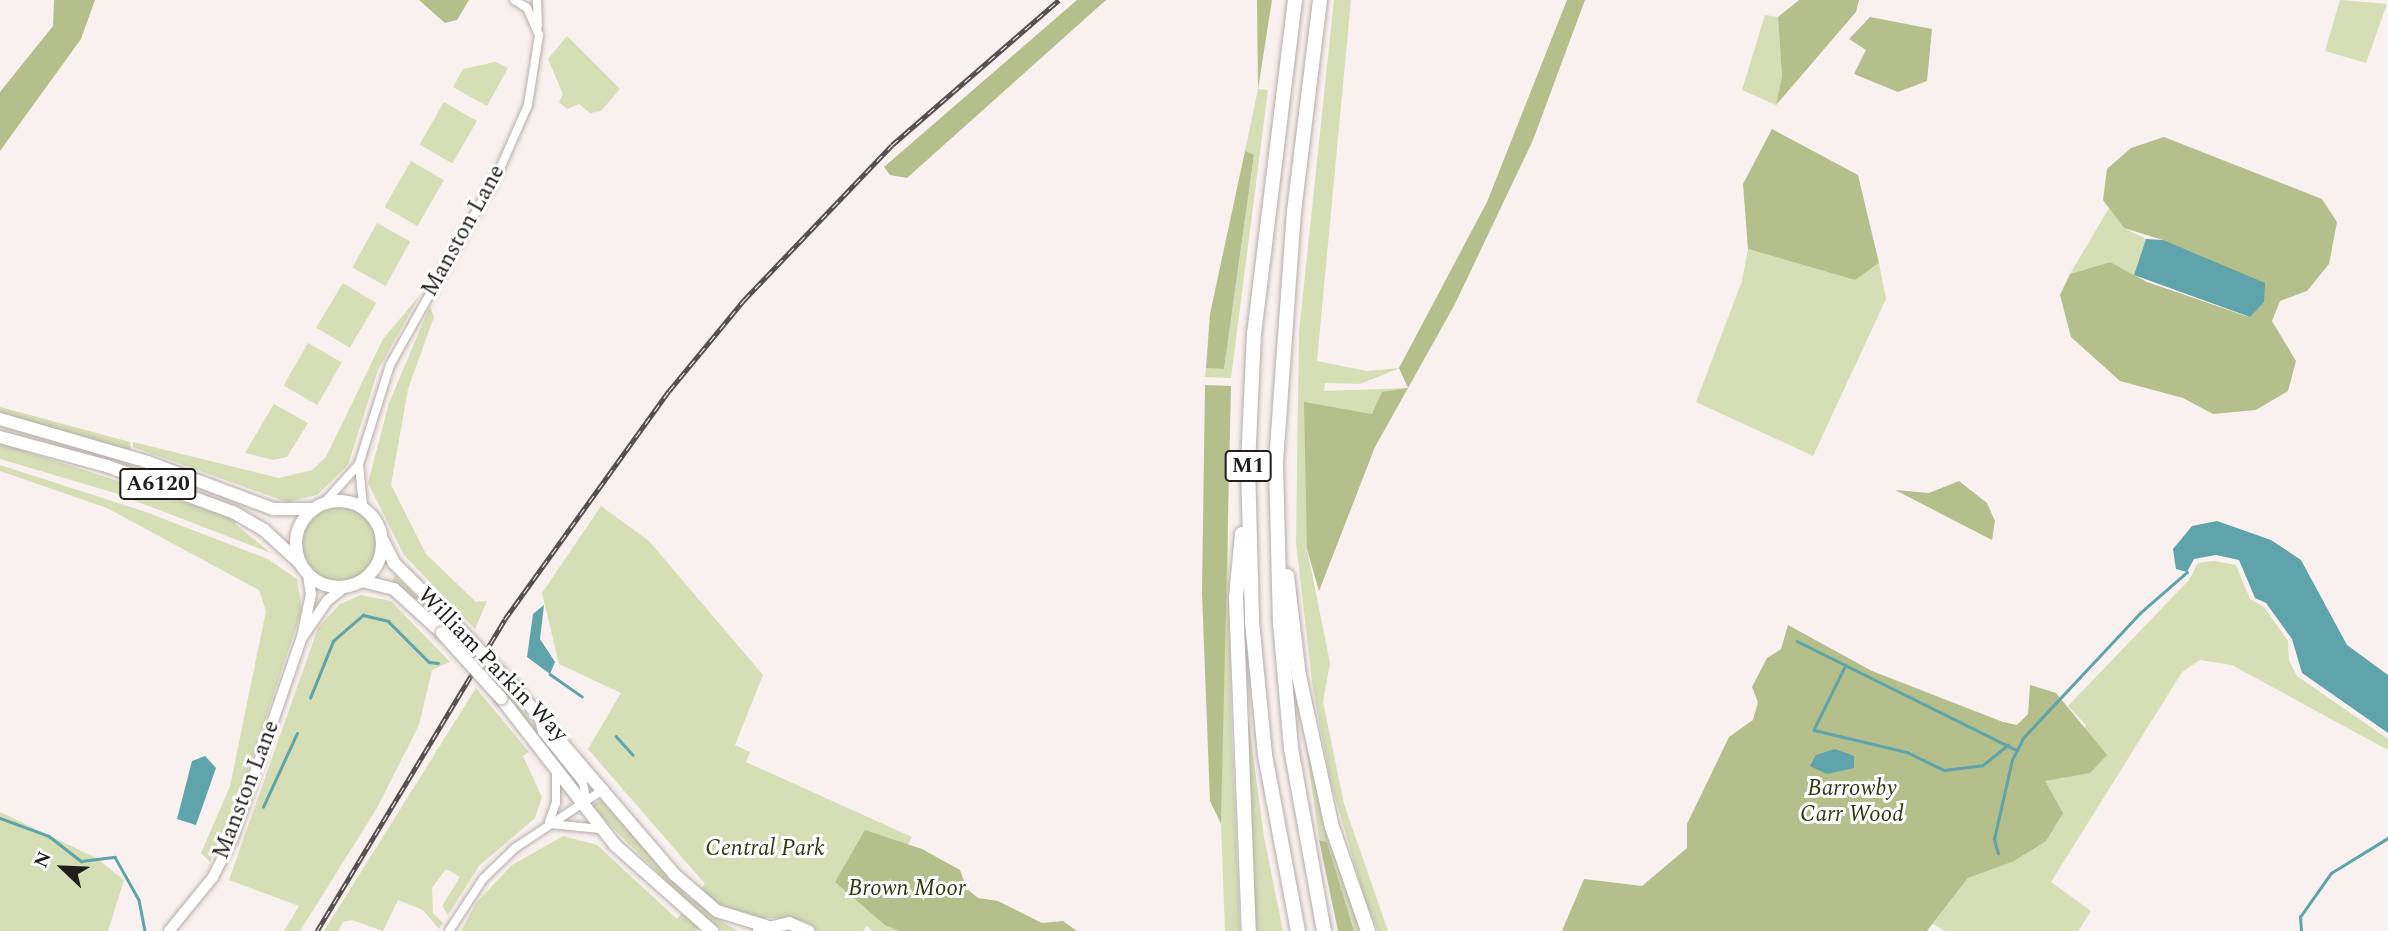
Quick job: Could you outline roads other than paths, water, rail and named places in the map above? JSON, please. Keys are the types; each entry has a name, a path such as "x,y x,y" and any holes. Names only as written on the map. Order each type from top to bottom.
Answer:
{"highway":[{"name":"M1","path":"1249,931 1236,597 1263,245 1295,0"},
{"name":"M1","path":"1320,0 1294,211 1276,463 1280,622 1291,748 1324,931"},
{"name":"A6120","path":"0,419 148,463 273,509 319,506"},
{"name":"A6120","path":"0,437 107,466 233,512 264,530 300,563"},
{"name":"M1","path":"1276,463 1299,677 1332,827 1368,931"},
{"name":"M1","path":"1248,465 1252,622 1265,755 1297,931"},
{"path":"319,506 363,507 383,541 378,564 362,582 344,587 308,575 300,563 296,538 319,506"},
{"name":"William Parkin Way","path":"383,541 394,563 537,709 693,891 736,921 762,929 789,923 808,931"},
{"name":"William Parkin Way","path":"362,582 394,589 442,634 501,698 556,769 584,800 606,833 712,931"}],"street":[{"path":"514,0 527,8 540,36"},
{"name":"Manston Lane","path":"363,507 359,464 394,356 520,125 537,71 540,36 537,0"},
{"name":"Manston Lane","path":"319,506 359,464"},
{"name":"Manston Lane","path":"169,931 207,886 233,837 302,637 311,594 308,575"},
{"name":"Manston Lane","path":"302,637 327,601 344,587"},
{"path":"537,709 542,732 583,783 584,800"},
{"name":"William Parkin Way","path":"547,825 556,803 556,769"},
{"path":"449,931 483,879 547,825 604,789"},
{"path":"547,825 573,822 606,833"}],"water":[{"path":"2146,239 2163,240 2265,283 2264,302 2250,317 2134,275"},
{"path":"2217,521 2271,540 2301,560 2347,645 2388,675 2388,733 2302,673 2292,639 2266,603 2255,598 2239,560 2216,555 2194,559 2187,572 2176,569 2173,549 2192,526"},
{"path":"544,605 540,639 555,662 550,674 527,657 533,614"},
{"path":"1835,749 1854,756 1854,768 1827,774 1810,766 1816,755"},
{"path":"205,756 216,768 196,825 177,819 192,761"}],"waterway":[{"path":"1998,854 1994,839 2012,760 2023,738 2140,613 2187,572"},
{"path":"310,698 333,641 363,615 388,621 429,662 438,663"},
{"path":"1797,641 2017,750"},
{"path":"1846,665 1814,730 1907,752 1944,770 1983,765 2008,745"},
{"path":"550,674 582,696"},
{"path":"263,807 297,733"},
{"path":"616,736 633,755"},
{"path":"0,818 49,836 81,861 115,857 139,900 145,931"},
{"path":"2301,931 2300,917 2331,873 2388,838"}],"railway":[{"path":"317,931 505,619 669,391 744,300 892,145 1059,0"}],"park label":[{"name":"Barrowby Carr Wood","path":"1852,802"},
{"name":"Central Park","path":"765,849"},
{"name":"Brown Moor","path":"907,889"}]}
